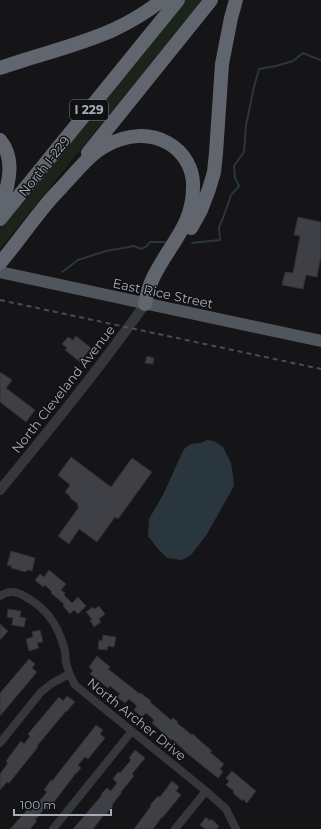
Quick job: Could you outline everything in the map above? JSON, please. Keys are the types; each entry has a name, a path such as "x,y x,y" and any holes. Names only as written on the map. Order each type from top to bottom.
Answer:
{"highway":[{"path":"0,68 59,50 113,30 142,14 162,0"},
{"name":"North I-229","path":"0,219 178,0"},
{"name":"North I-229","path":"49,201 211,0"},
{"path":"145,304 201,210 209,189 214,172 216,153 222,64 229,26 236,0"},
{"path":"49,201 87,160 108,144 133,136 153,136 173,145 179,150 187,162 192,174 193,188 191,205 188,218 152,279 145,304"},
{"path":"0,140 3,143 10,162 8,185 0,207"},
{"name":"I 229","path":"0,263 49,201"}],"main road":[{"name":"East Rice Street","path":"0,272 321,341"}],"street":[{"name":"North Cleveland Avenue","path":"0,490 100,365 145,304"},
{"name":"North Archer Drive","path":"3,594 19,593 32,600 48,613 65,648 69,674 75,686 206,790 226,809 236,829"},
{"path":"0,743 42,692 51,684 69,674"},
{"path":"53,829 132,731"},
{"path":"175,829 206,790"}],"shaded area":[{"path":"185,0 202,0 0,249 0,228 31,193 62,152"},
{"path":"207,440 214,441 223,447 231,463 234,486 207,534 191,555 182,560 167,558 148,536 149,519 164,493 185,448 191,444 200,443"}],"building":[{"path":"298,217 321,222 321,256 317,277 306,275 303,289 282,285 285,272 293,273 300,236 294,235"},
{"path":"76,336 91,348 80,362 65,350 67,348 62,344 68,337 73,340"},
{"path":"147,356 154,358 153,364 145,363"},
{"path":"0,372 12,380 6,388 35,410 26,422 0,402"},
{"path":"71,457 111,487 132,458 152,472 118,519 115,517 97,542 79,529 69,544 58,536 79,507 77,506 78,504 65,492 70,485 58,475"},
{"path":"11,551 35,558 32,571 27,570 26,572 11,568 12,566 7,565"},
{"path":"49,570 66,584 61,590 72,603 78,597 86,606 78,614 74,610 70,614 63,606 64,604 51,593 52,592 45,585 43,587 35,580 40,574 44,577"},
{"path":"99,606 105,614 99,619 101,622 94,627 90,620 92,619 86,612 93,607 95,609"},
{"path":"8,609 21,611 20,617 26,618 24,627 12,625 13,618 7,617"},
{"path":"0,624 8,631 0,640"},
{"path":"40,630 43,642 37,643 39,648 29,651 26,639 33,637 32,632"},
{"path":"103,635 116,637 114,647 108,646 107,650 98,649 99,640 102,641"},
{"path":"97,656 110,667 108,669 151,701 150,702 171,720 173,718 178,722 177,723 192,735 193,734 212,751 210,752 224,764 220,769 223,772 218,778 152,723 154,720 146,713 142,717 134,710 137,706 129,699 125,703 117,697 120,694 110,686 108,688 90,674 93,671 89,667"},
{"path":"29,659 35,664 32,668 37,672 0,716 0,693"},
{"path":"67,696 75,702 37,746 38,747 9,783 7,782 0,790 0,774 8,763 6,761 21,741 24,744 30,736 28,734 59,697 63,701"},
{"path":"96,725 103,730 100,734 105,738 88,759 85,757 78,765 81,768 54,802 46,811 44,809 30,829 10,829 28,809 31,811 47,792 44,790 51,780 52,781"},
{"path":"135,750 145,758 132,774 134,776 121,792 112,805 113,806 93,829 73,829 107,788 111,791 117,783 113,779 131,760 129,758"},
{"path":"232,771 256,791 247,803 243,799 242,801 233,793 234,791 226,785 229,781 226,778"},
{"path":"172,781 179,787 176,791 181,795 153,829 134,829 151,806 150,805 158,796 160,797"},
{"path":"206,817 210,821 211,819 219,826 217,829 205,829 200,825"}],"waterway":[{"path":"192,243 220,240 219,227 231,195 239,186 235,178 234,166 244,152 246,125 259,69 293,61 303,53 321,61"},
{"path":"62,272 78,260 106,251 134,246 141,249 147,246 150,242 165,242"}],"railway":[{"path":"0,300 321,369"}]}
